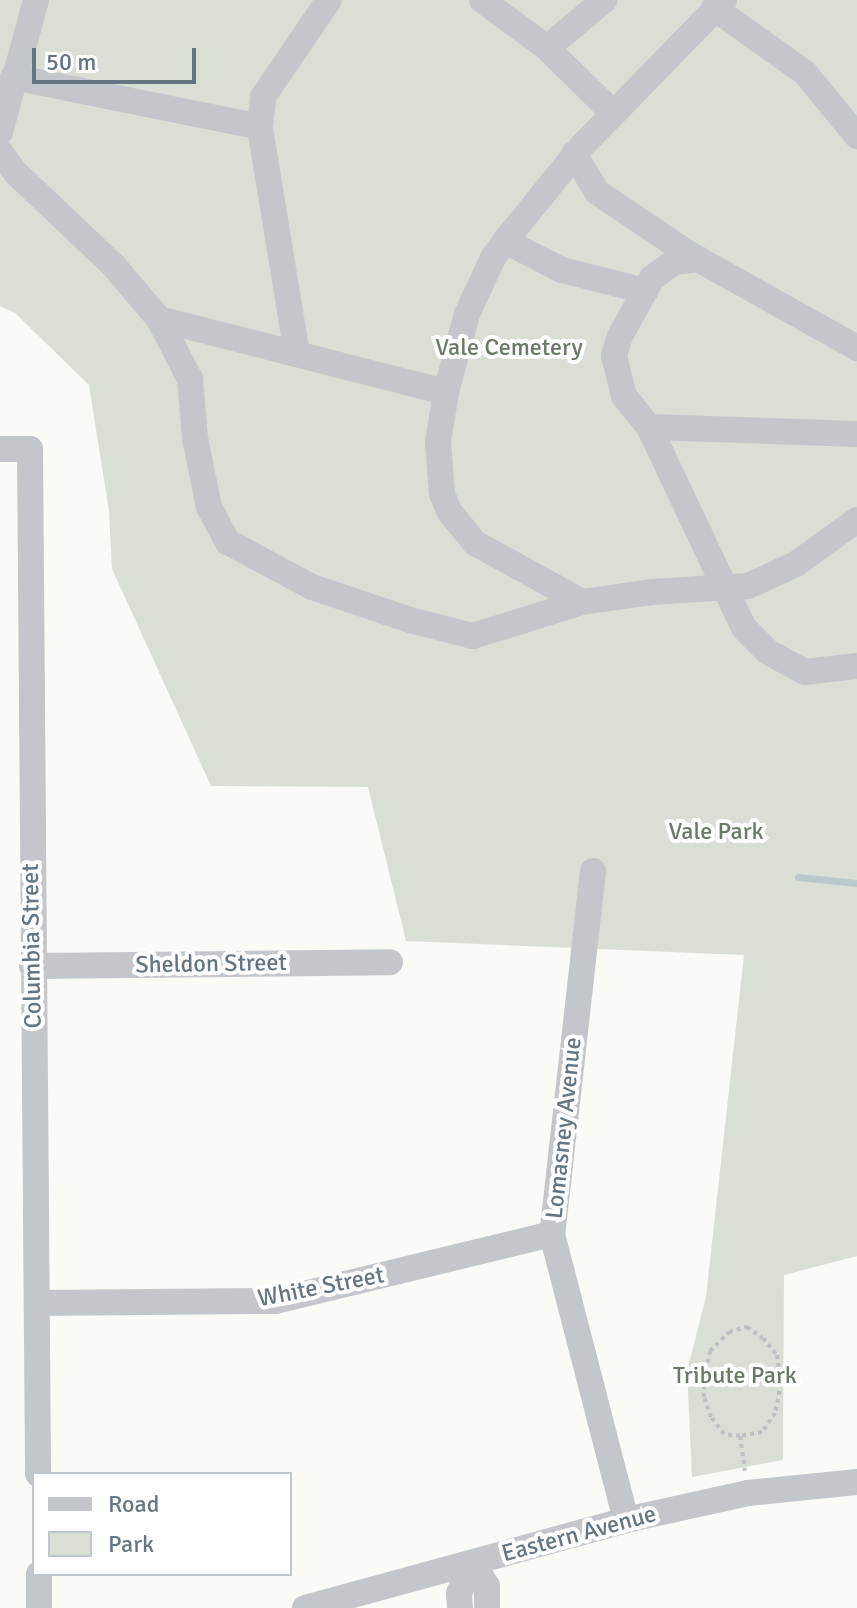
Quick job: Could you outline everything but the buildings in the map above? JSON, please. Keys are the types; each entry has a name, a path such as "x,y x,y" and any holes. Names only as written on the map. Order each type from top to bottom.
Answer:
{"street":[{"path":"0,132 36,0"},
{"path":"297,354 260,127 263,97 329,0"},
{"path":"482,0 547,48 613,113"},
{"path":"547,48 604,0"},
{"path":"582,602 475,543 449,511 442,494 438,442 446,392 467,314 493,258 574,154 719,4 805,73 857,136"},
{"path":"13,77 260,127"},
{"path":"0,152 16,173 114,266 159,319 190,379 195,438 209,507 228,542 312,587 410,620 473,636 582,602 748,586 796,564 857,520"},
{"path":"574,154 597,192 699,259 857,348"},
{"path":"648,226 658,251 648,285 620,336 614,356 624,396 649,427 727,586 744,628 768,652 805,672 857,666"},
{"path":"505,241 562,270 648,285"},
{"path":"648,285 674,262 699,259"},
{"path":"159,319 446,392"},
{"path":"649,427 857,434"},
{"name":"Columbia Street","path":"0,449 30,449 38,1472"},
{"name":"Lomasney Avenue","path":"593,871 552,1234 626,1520"},
{"name":"Sheldon Street","path":"32,966 390,962"},
{"name":"White Street","path":"38,1303 275,1301 552,1234"},
{"name":"Eastern Avenue","path":"305,1608 626,1520 748,1493 857,1482"},
{"path":"460,1608 459,1593 473,1563"},
{"path":"473,1563 487,1586 487,1608"},
{"path":"39,1576 39,1608"}],"path":[{"path":"747,1327 763,1338 777,1355 781,1383 775,1413 762,1432 740,1436 724,1434 711,1417 704,1397 704,1378 710,1351 729,1332 747,1327"},
{"path":"740,1436 748,1493"}],"green space":[{"name":"Vale Cemetery","path":"0,0 857,0 857,1256 784,1275 783,1460 692,1477 687,1371 706,1297 744,955 406,941 368,787 211,786 112,569 109,511 89,385 15,313 0,306"}],"waterway":[{"path":"798,877 857,883"}],"park label":[{"name":"Vale Park","path":"716,832"},
{"name":"Tribute Park","path":"735,1376"}]}
